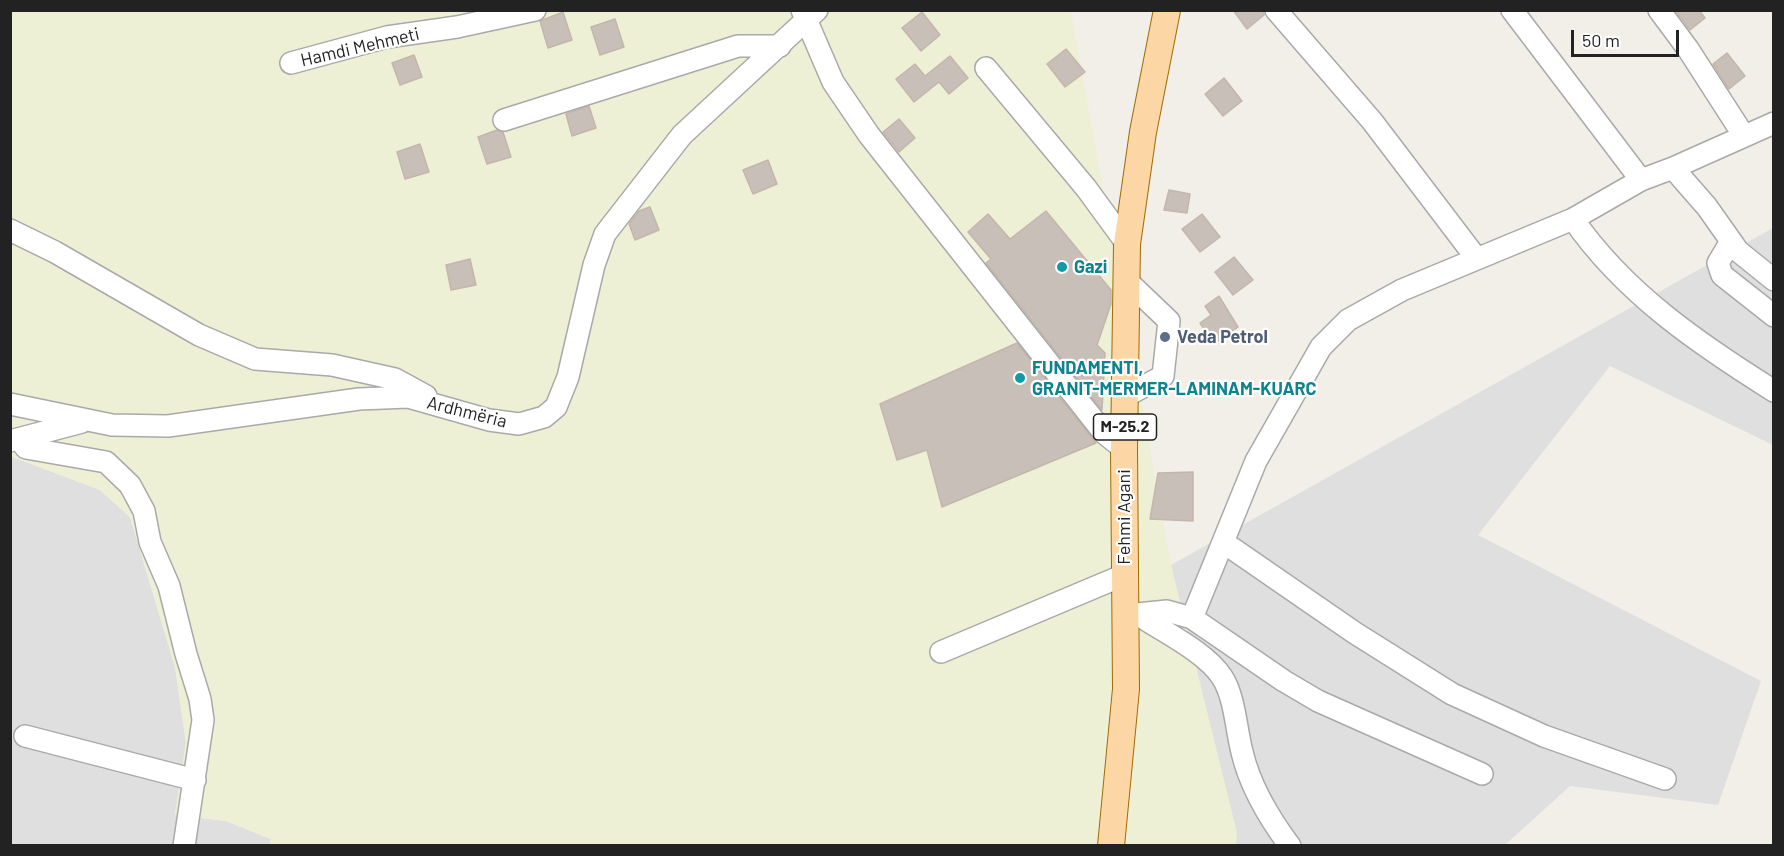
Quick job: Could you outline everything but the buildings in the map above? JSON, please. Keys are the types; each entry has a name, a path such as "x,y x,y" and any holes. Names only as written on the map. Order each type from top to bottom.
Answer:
{"main road":[{"name":"Fehmi Agani","path":"1111,846 1131,613 1124,575 1127,244 1143,132 1167,10"}],"street":[{"name":"Hamdi Mehmeti","path":"291,63 387,37 457,27 535,10"},
{"path":"1276,10 1372,121 1477,259"},
{"path":"1512,10 1641,180"},
{"path":"1659,10 1688,49 1744,136"},
{"path":"809,13 833,82 869,135 1104,433 1124,449"},
{"name":"Ardhmëria","path":"10,404 112,425 168,426 219,421 359,399 408,397 519,424 544,417 556,407 568,377 594,265 605,234 682,135 780,46 809,13"},
{"path":"504,120 738,46 780,46"},
{"path":"986,68 1086,188 1127,244"},
{"path":"1192,618 1256,461 1333,333 1366,309 1477,259 1574,219 1641,180 1773,123"},
{"path":"1673,168 1707,207 1738,251 1773,280"},
{"path":"1574,219 1596,252 1637,294 1734,366 1773,391"},
{"path":"10,230 75,263 199,335 255,359 332,365 395,379 450,409"},
{"path":"1731,241 1718,263 1722,275 1773,316"},
{"path":"1126,280 1169,321 1163,376 1126,396"},
{"path":"15,440 86,421"},
{"path":"15,440 26,448 106,462 130,485 144,511 150,542 170,586 186,654 200,699 203,720 184,846"},
{"path":"1223,542 1355,633 1452,694 1544,736 1665,779"},
{"path":"941,652 1124,575"},
{"path":"1131,613 1167,610 1192,618 1284,681 1318,701 1482,774"},
{"path":"1131,613 1202,656 1222,677 1229,696 1242,755 1260,800 1290,846"},
{"path":"25,736 195,780"}],"shaded area":[{"path":"1773,228 1773,445 1610,366 1478,535 1761,681 1718,805 1570,786 1505,845 1095,846 1171,565"},
{"path":"10,456 100,490 130,517 175,667 186,743 175,815 226,821 271,839 270,845 11,845"}],"green space":[{"path":"10,11 1071,11 1171,565 1237,833 1236,845 270,846 271,839 226,821 175,815 186,743 175,667 130,517 100,490 11,456"}],"place":[{"name":"Gazi","path":"1062,267"},
{"name":"Veda Petrol","path":"1165,337"},
{"name":"FUNDAMENTI, GRANIT-MERMER-LAMINAM-KUARC","path":"1020,378"}]}
